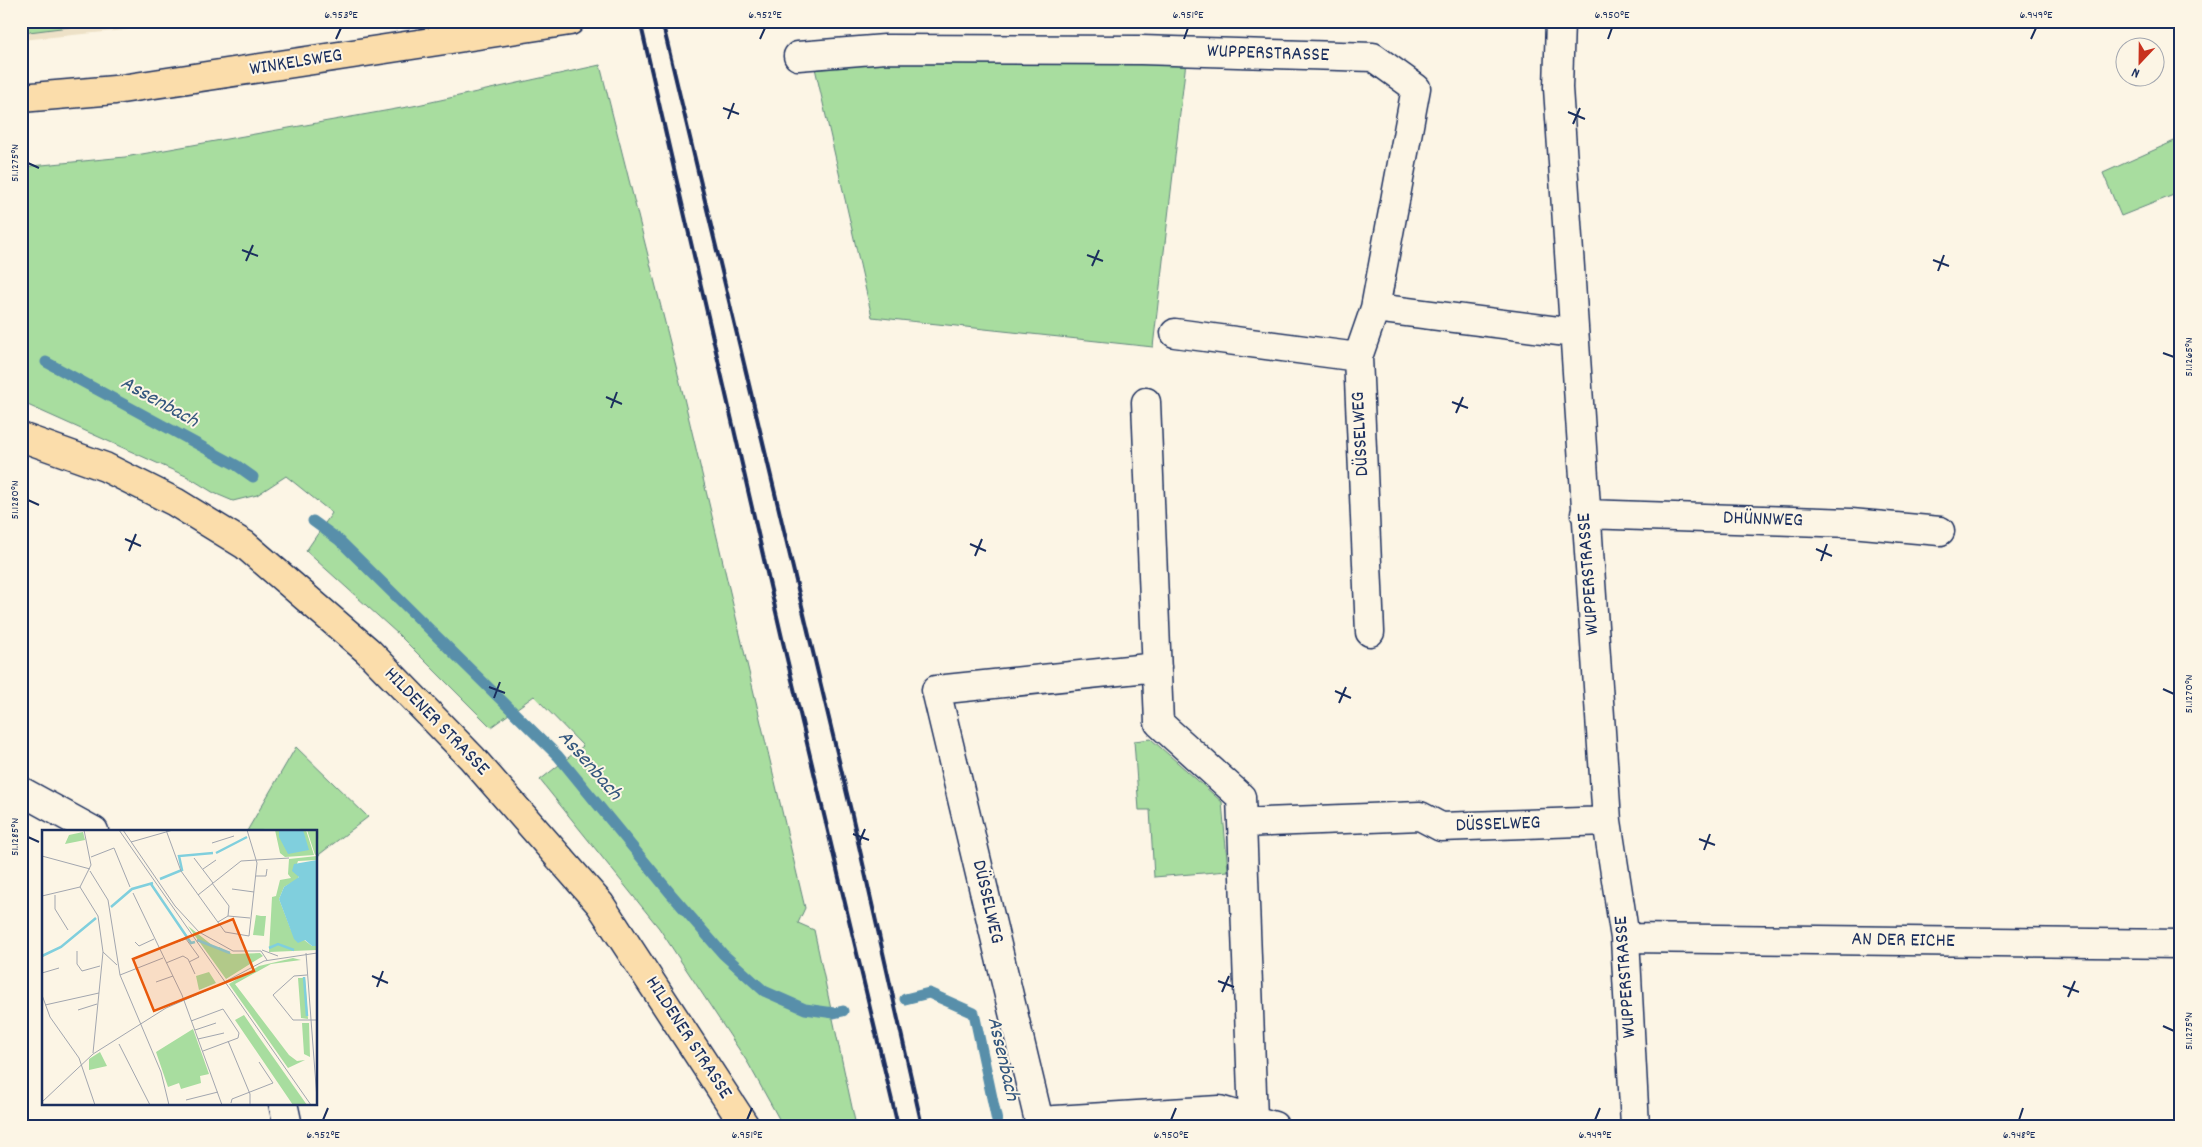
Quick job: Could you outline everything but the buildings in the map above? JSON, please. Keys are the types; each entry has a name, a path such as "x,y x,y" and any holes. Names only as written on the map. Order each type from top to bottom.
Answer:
{"main road":[{"name":"WINKELSWEG","path":"21,98 115,90 570,21"},
{"name":"HILDENER STRASSE","path":"21,437 105,467 175,502 237,540 368,651 472,758 600,904 745,1126"}],"street":[{"name":"WUPPERSTRASSE","path":"1560,21 1558,88 1585,514 1607,821 1625,938 1636,1126"},
{"name":"WUPPERSTRASSE","path":"798,56 885,49 1141,50 1373,57 1416,88 1375,308"},
{"path":"1375,308 1574,333"},
{"name":"DÜSSELWEG","path":"1370,632 1358,357 1375,308"},
{"path":"1175,333 1358,357"},
{"name":"DÜSSELWEG","path":"1146,402 1157,667 1159,723 1241,797 1264,1123 1219,1110 1039,1121 936,690 1157,667"},
{"name":"DHÜNNWEG","path":"1585,514 1852,523 1940,531"},
{"path":"21,791 92,830"},
{"name":"DÜSSELWEG","path":"1242,823 1420,816 1441,827 1607,821"},
{"name":"AN DER EICHE","path":"1625,938 2181,944"},
{"path":"284,1104 288,1126"}],"shaded area":[{"path":"21,21 159,21 125,30 21,40"}],"green space":[{"path":"21,21 116,21 21,33"},
{"path":"1187,53 1153,347 872,317 812,55"},
{"path":"600,65 683,394 805,908 798,923 814,930 856,1126 783,1126 748,1063 659,928 540,780 583,746 534,696 491,727 398,634 306,551 332,513 286,476 257,495 233,501 214,493 188,477 21,402 21,167 125,157 413,106"},
{"path":"2181,138 2181,192 2121,216 2103,173"},
{"path":"1151,739 1222,802 1228,871 1154,877 1150,810 1139,810 1134,741"},
{"path":"296,747 368,817 318,855 318,830 248,830"}],"waterway":[{"name":"Assenbach","path":"46,362 236,465 253,477"},
{"name":"Assenbach","path":"313,521 339,540 558,756 671,894 723,954 764,991 805,1009 834,1013 843,1011"},
{"name":"Assenbach","path":"905,999 929,993 974,1013 998,1126"}],"railway":[{"path":"640,21 782,638 898,1126"},
{"path":"662,21 852,815 922,1126"}]}
